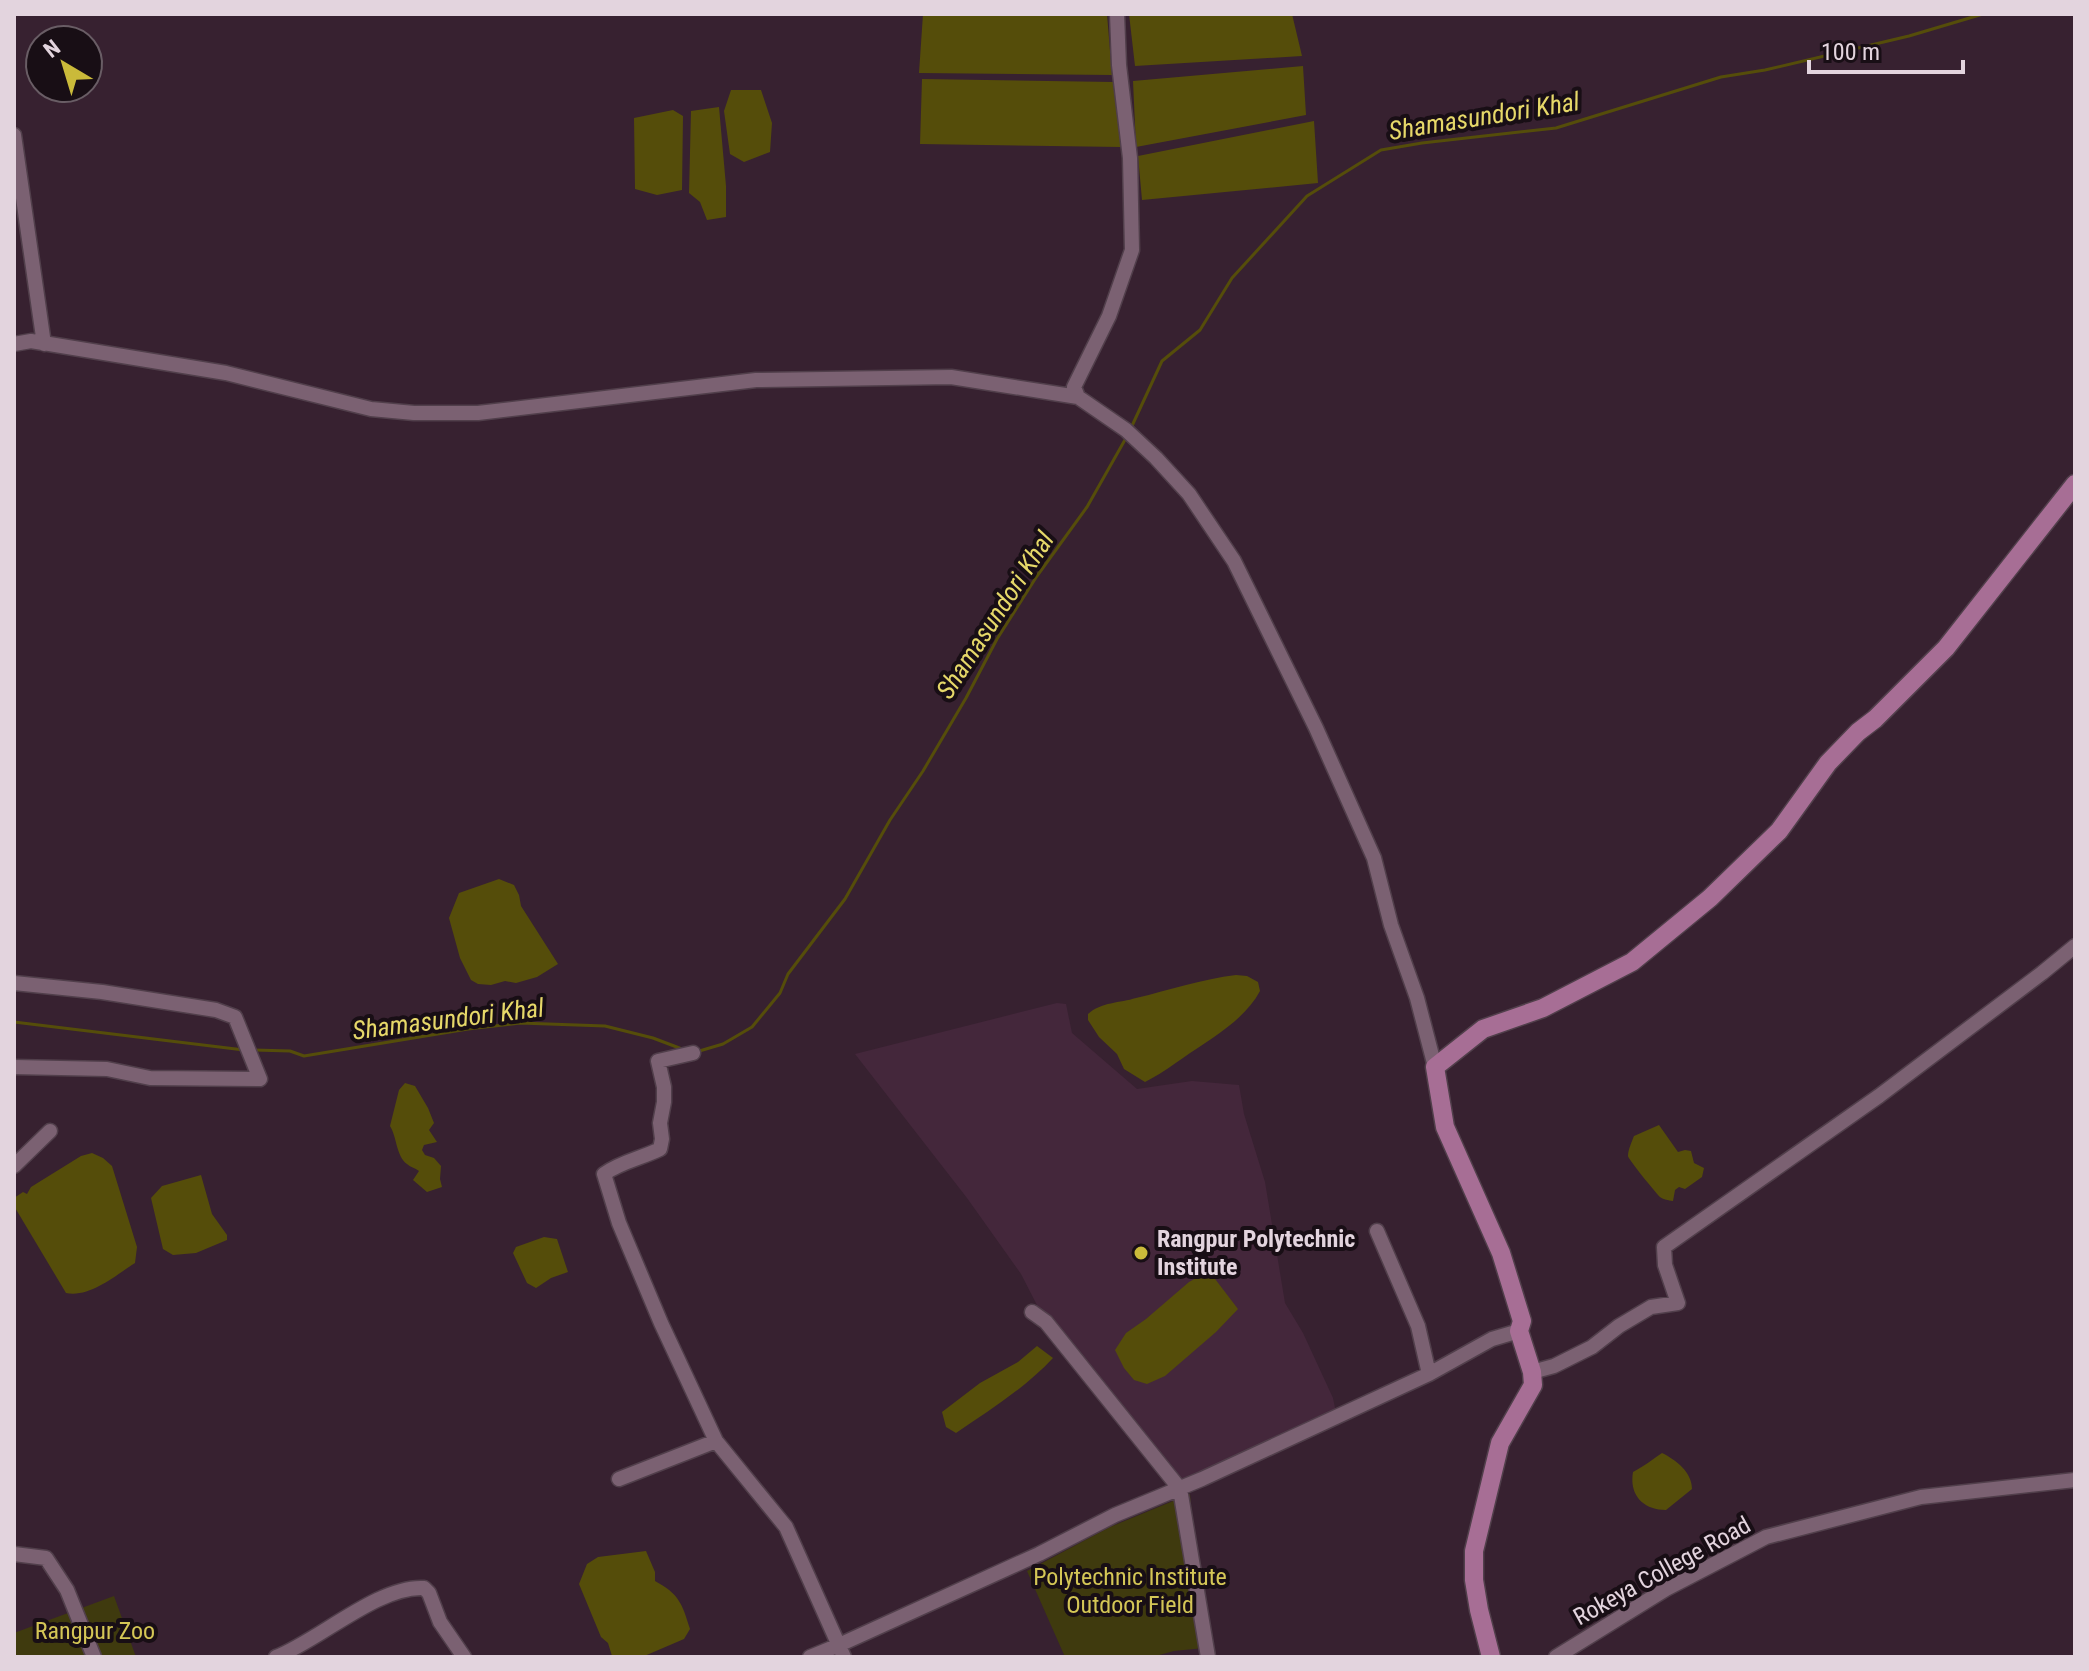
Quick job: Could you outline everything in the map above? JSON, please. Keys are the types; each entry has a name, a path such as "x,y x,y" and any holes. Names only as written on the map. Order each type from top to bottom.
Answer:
{"main road":[{"path":"1491,1657 1474,1580 1474,1551 1500,1443 1533,1385 1532,1372 1519,1331 1522,1321 1501,1253 1445,1127 1435,1067 1483,1029 1543,1008 1632,962 1710,898 1779,831 1828,763 1946,648 2075,484"}],"street":[{"path":"1078,397 1074,387 1109,316 1132,250 1130,158 1119,65 1117,14"},
{"path":"14,135 44,344"},
{"path":"14,344 31,341 226,373 371,409 414,413 478,413 756,380 951,377 1078,397 1131,435 1189,494 1234,561 1316,728 1374,858 1391,925 1417,998 1435,1067"},
{"path":"1532,1372 1554,1366 1592,1347 1651,1307 1678,1303 1665,1265 1664,1247 1879,1096 2075,946"},
{"path":"14,983 102,992 216,1010 235,1017 260,1079 150,1078 107,1069 14,1067"},
{"path":"693,1053 658,1061 664,1087 660,1149 613,1167 604,1174 619,1223 716,1441 786,1527 842,1651"},
{"path":"14,1166 50,1131"},
{"path":"1377,1231 1418,1326 1429,1374"},
{"path":"1032,1312 1046,1322 1180,1489 1208,1657"},
{"path":"810,1657 842,1651 1115,1515 1180,1489 1429,1374 1492,1339 1519,1331"},
{"path":"619,1479 716,1441"},
{"name":"Rokeya College Road","path":"1556,1657 1666,1589 1766,1537 1921,1497 2075,1480"},
{"path":"14,1554 46,1558 67,1590 94,1657"},
{"path":"281,1656 388,1594 416,1587 424,1588 429,1593 440,1622 464,1657"}],"shaded area":[{"path":"923,14 1107,14 1112,75 919,73"},
{"path":"1129,14 1292,14 1302,56 1135,66"},
{"path":"1303,66 1306,115 1136,147 1133,81"},
{"path":"922,79 1113,82 1121,147 920,144"},
{"path":"731,90 761,90 772,123 770,152 744,162 730,154 724,111"},
{"path":"719,107 726,217 707,220 700,202 689,193 691,111"},
{"path":"673,110 683,116 682,190 657,195 635,189 634,118"},
{"path":"1314,121 1318,183 1142,200 1138,156"},
{"path":"499,879 514,885 521,906 558,964 537,977 516,983 478,984 471,980 460,958 449,918 459,893"},
{"path":"1236,975 1258,982 1260,991 1253,1002 1215,1036 1145,1082 1124,1069 1117,1054 1099,1037 1088,1020 1088,1014 1105,1005"},
{"name":"Rangpur Polytechnic Institute","path":"1057,1003 1066,1004 1072,1033 1137,1089 1192,1081 1239,1085 1244,1114 1265,1182 1285,1303 1303,1333 1333,1398 1336,1413 1175,1487 1039,1309 1021,1274 967,1198 855,1054"},
{"path":"405,1083 415,1086 434,1123 429,1130 437,1142 424,1145 422,1150 441,1166 442,1187 427,1192 413,1180 419,1171 403,1161 390,1126 399,1090"},
{"path":"1659,1125 1678,1152 1691,1151 1694,1163 1704,1168 1702,1177 1685,1189 1679,1187 1675,1190 1673,1201 1660,1197 1628,1156 1634,1136"},
{"path":"92,1153 112,1166 137,1247 135,1263 93,1289 66,1293 14,1206 14,1198 23,1192 27,1194 31,1187 81,1156"},
{"path":"201,1175 212,1214 227,1235 227,1240 196,1253 173,1255 163,1249 151,1198 162,1186"},
{"path":"544,1237 557,1239 568,1272 536,1288 527,1283 513,1253 516,1247"},
{"path":"1209,1271 1238,1309 1165,1376 1147,1384 1134,1380 1115,1350 1126,1333 1189,1282"},
{"path":"1037,1346 1053,1358 1031,1379 956,1433 946,1427 942,1412"},
{"path":"1662,1453 1686,1472 1692,1489 1666,1510 1639,1500 1632,1480 1633,1472"},
{"path":"646,1551 655,1572 655,1581 678,1600 690,1629 684,1639 642,1657 614,1657 608,1643 601,1637 579,1584 587,1564 598,1557"}],"green space":[{"name":"Polytechnic Institute Outdoor Field","path":"1190,1494 1204,1648 1152,1657 1065,1657 1027,1571 1110,1527"},
{"name":"Rangpur Zoo","path":"114,1596 136,1657 14,1657 14,1633"}],"waterway":[{"name":"Shamasundori Khal","path":"1131,428 1162,361 1200,330 1232,278 1307,196 1381,150 1556,128 1721,77 1765,70 1909,36 1983,14"},
{"name":"Shamasundori Khal","path":"696,1052 723,1044 752,1027 780,993 788,974 845,899 966,698 997,639 1037,576 1087,507 1126,438"},
{"name":"Shamasundori Khal","path":"14,1022 244,1050"},
{"name":"Shamasundori Khal","path":"252,1050 290,1051 304,1056 520,1023 605,1026 682,1049"}],"place":[{"name":"Rangpur Polytechnic Institute","path":"1141,1253"}]}
